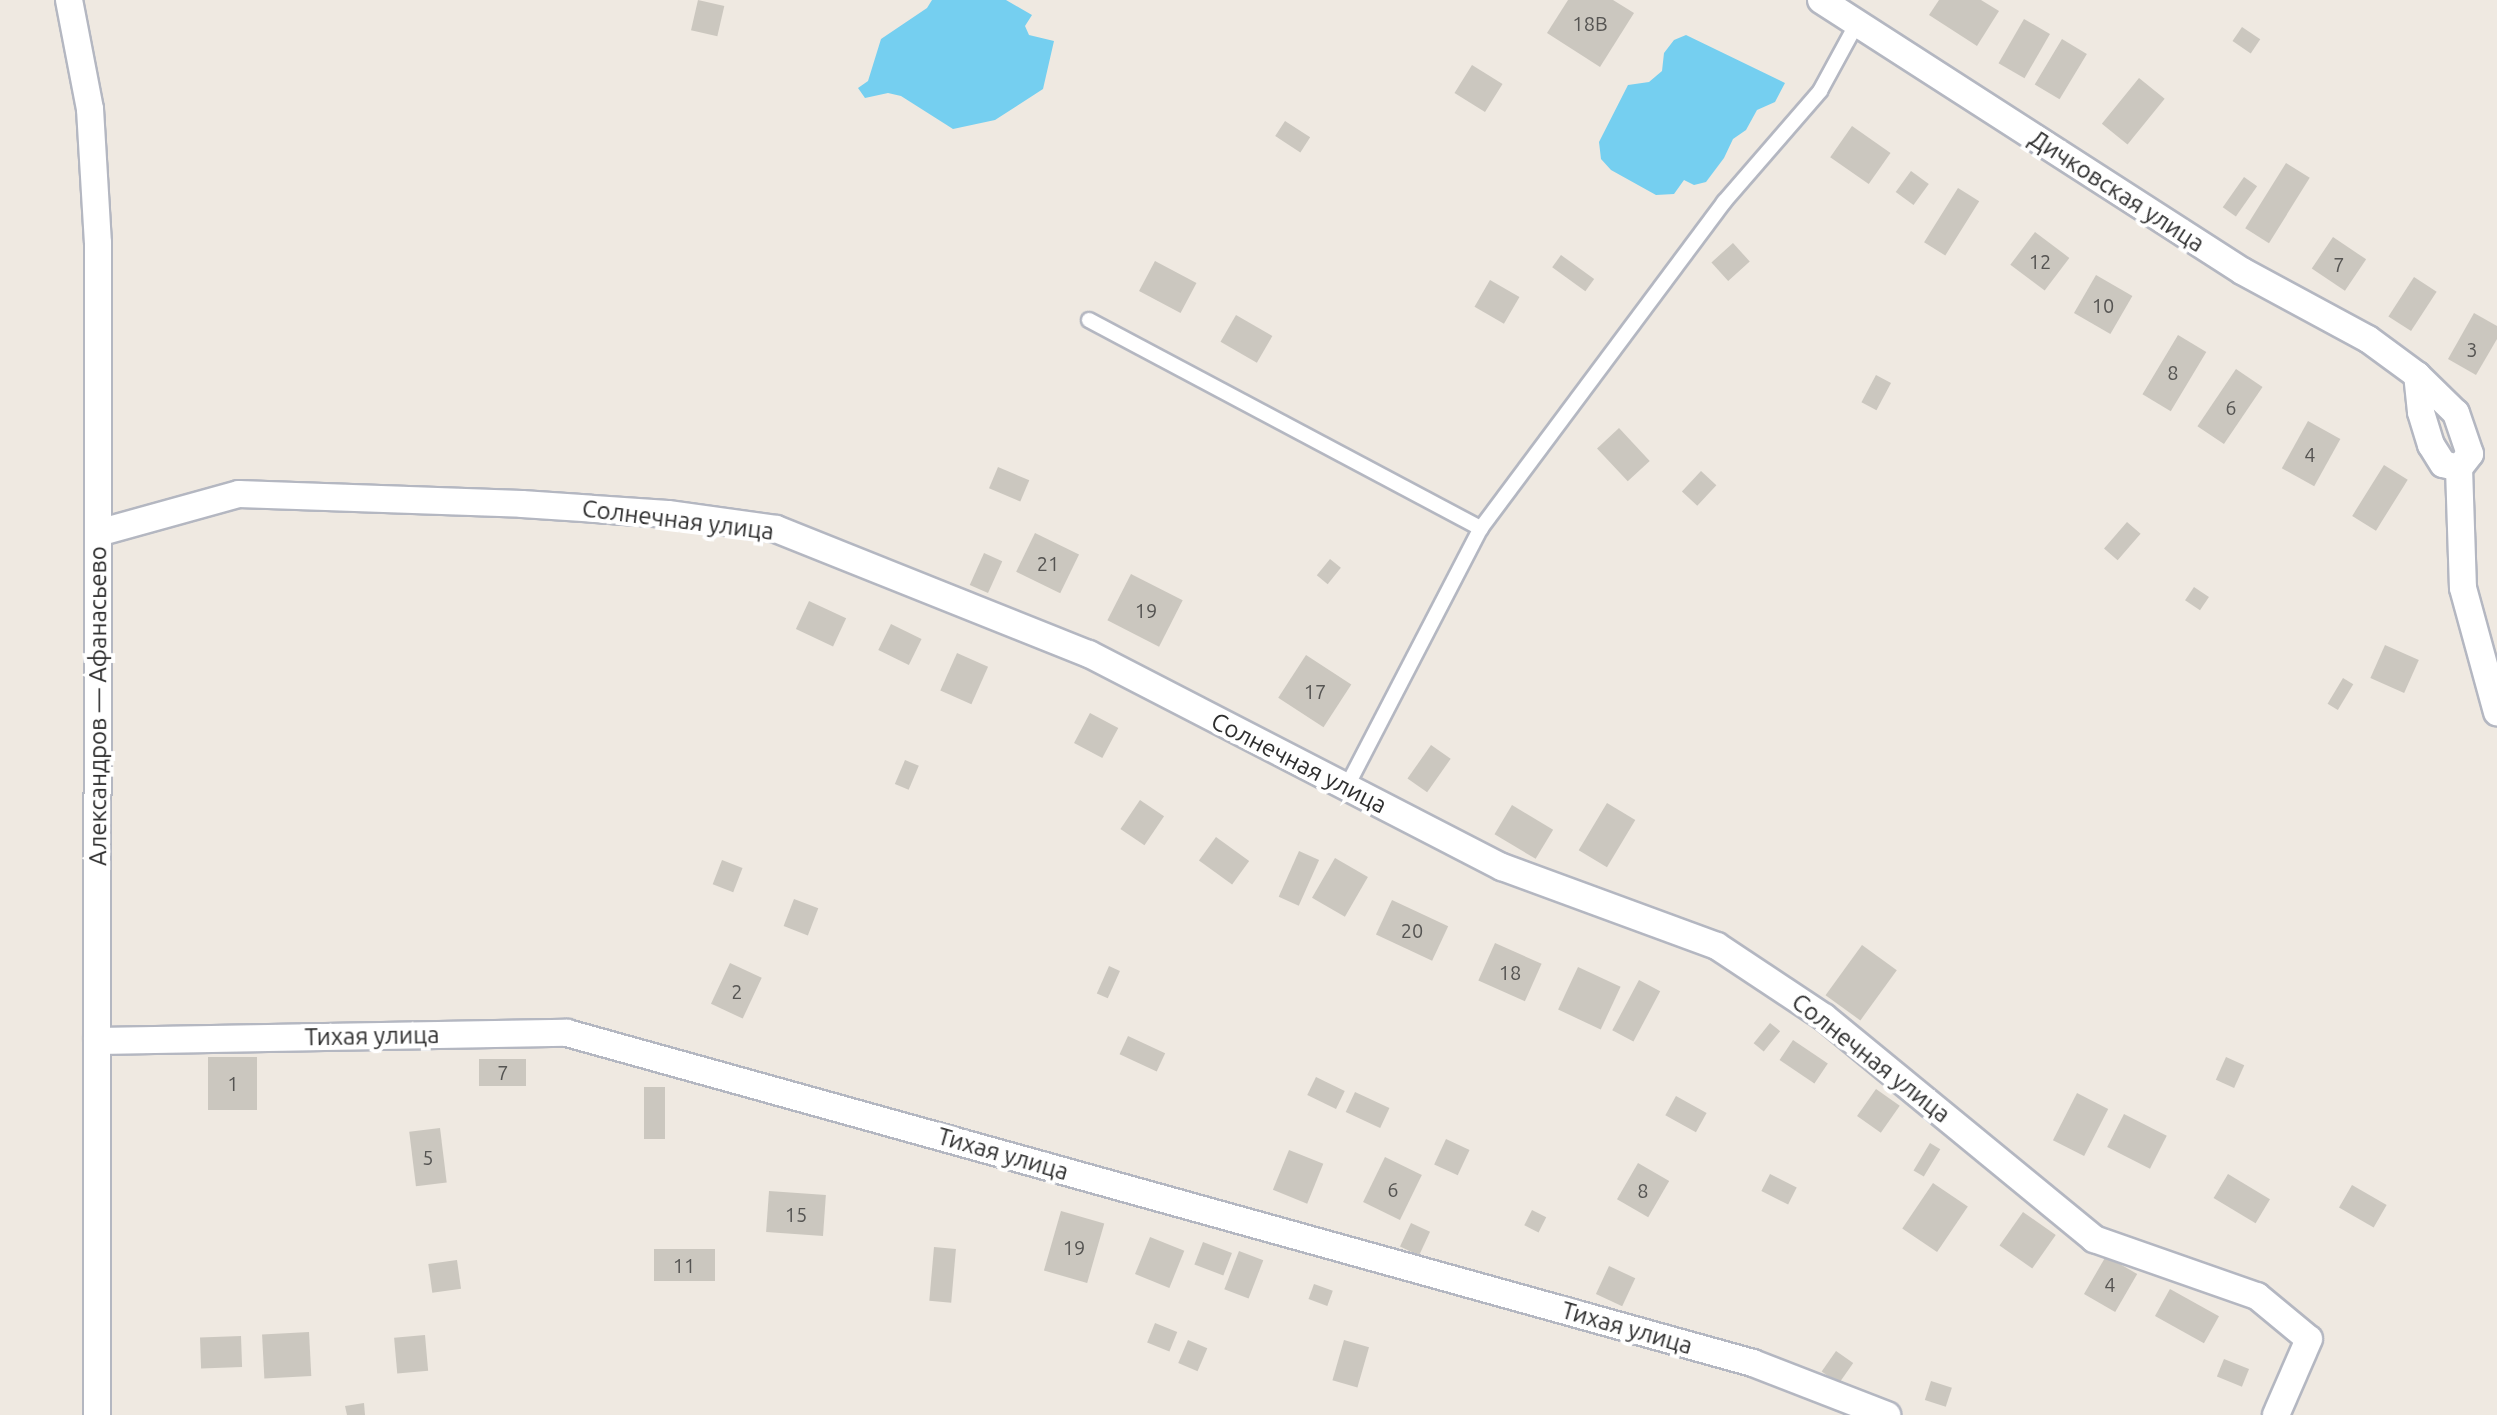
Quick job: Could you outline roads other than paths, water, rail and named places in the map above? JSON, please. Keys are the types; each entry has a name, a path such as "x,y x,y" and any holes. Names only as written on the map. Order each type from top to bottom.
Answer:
{"street":[{"name":"Александров — Афанасьево","path":"69,0 90,109 98,243 97,1415"},
{"name":"Дичковская улица","path":"1821,0 2242,271 2368,339 2417,375 2456,413 2470,454 2459,468 2463,588 2497,712"},
{"name":"Солнечная улица","path":"98,533 239,494 522,504 668,514 776,529 1089,654 1502,867 1717,946 1824,1017 2094,1239 2257,1296 2309,1339 2276,1415"},
{"name":"Тихая улица","path":"97,1041 567,1033 1753,1363 1887,1415"}],"lane":[{"path":"1346,788 1481,528 1724,202 1820,91 1857,23"},
{"path":"1089,320 1481,528"}],"water":[{"path":"932,0 1006,0 1032,15 1025,26 1029,35 1054,41 1043,89 995,120 953,129 901,96 888,93 865,98 858,88 868,81 881,39 927,8"},
{"path":"1686,35 1785,83 1775,102 1757,110 1746,130 1733,139 1724,158 1706,182 1694,185 1684,180 1674,194 1656,195 1611,170 1601,159 1599,142 1628,85 1649,82 1662,71 1664,53 1674,40"}]}
